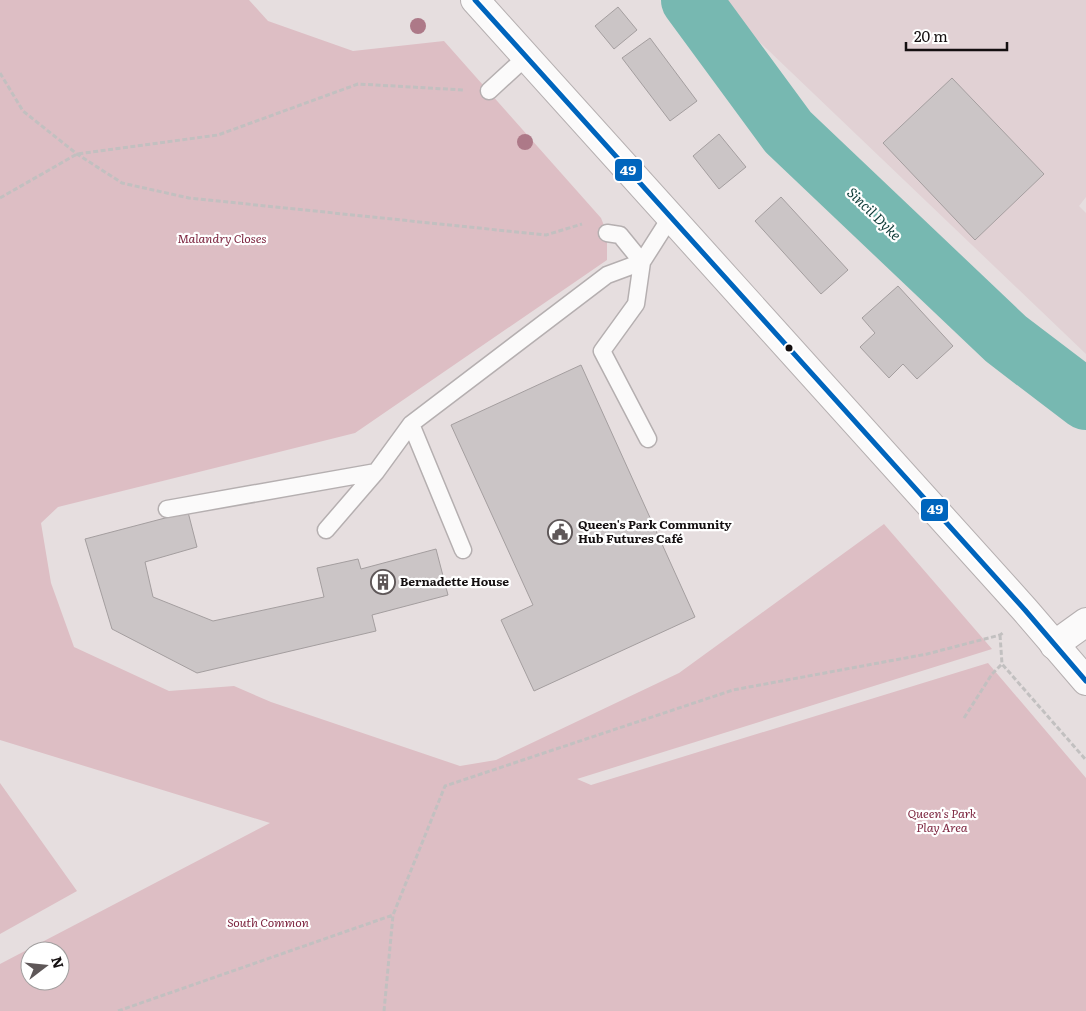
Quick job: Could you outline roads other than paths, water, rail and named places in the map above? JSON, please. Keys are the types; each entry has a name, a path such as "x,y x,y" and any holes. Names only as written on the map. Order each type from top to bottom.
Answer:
{"main road":[{"path":"475,0 1012,596 1086,681"},
{"path":"1054,645 1086,622"}],"lane":[{"path":"489,91 526,57"},
{"path":"648,438 602,351 636,304 642,262 670,218"},
{"path":"607,233 620,235 642,262"},
{"path":"326,530 376,472 410,424 607,276 642,262"},
{"path":"410,424 463,550"},
{"path":"167,510 376,472"}],"waterway":[{"name":"Sincil Dyke","path":"691,0 788,132 1006,339 1086,400"}],"place":[{"name":"Queen's Park Community Hub Futures Café","path":"560,532"},
{"name":"Bernadette House","path":"383,582"}],"park label":[{"name":"Malandry Closes","path":"222,239"},
{"name":"Queen's Park Play Area","path":"942,821"},
{"name":"South Common","path":"268,923"}]}
